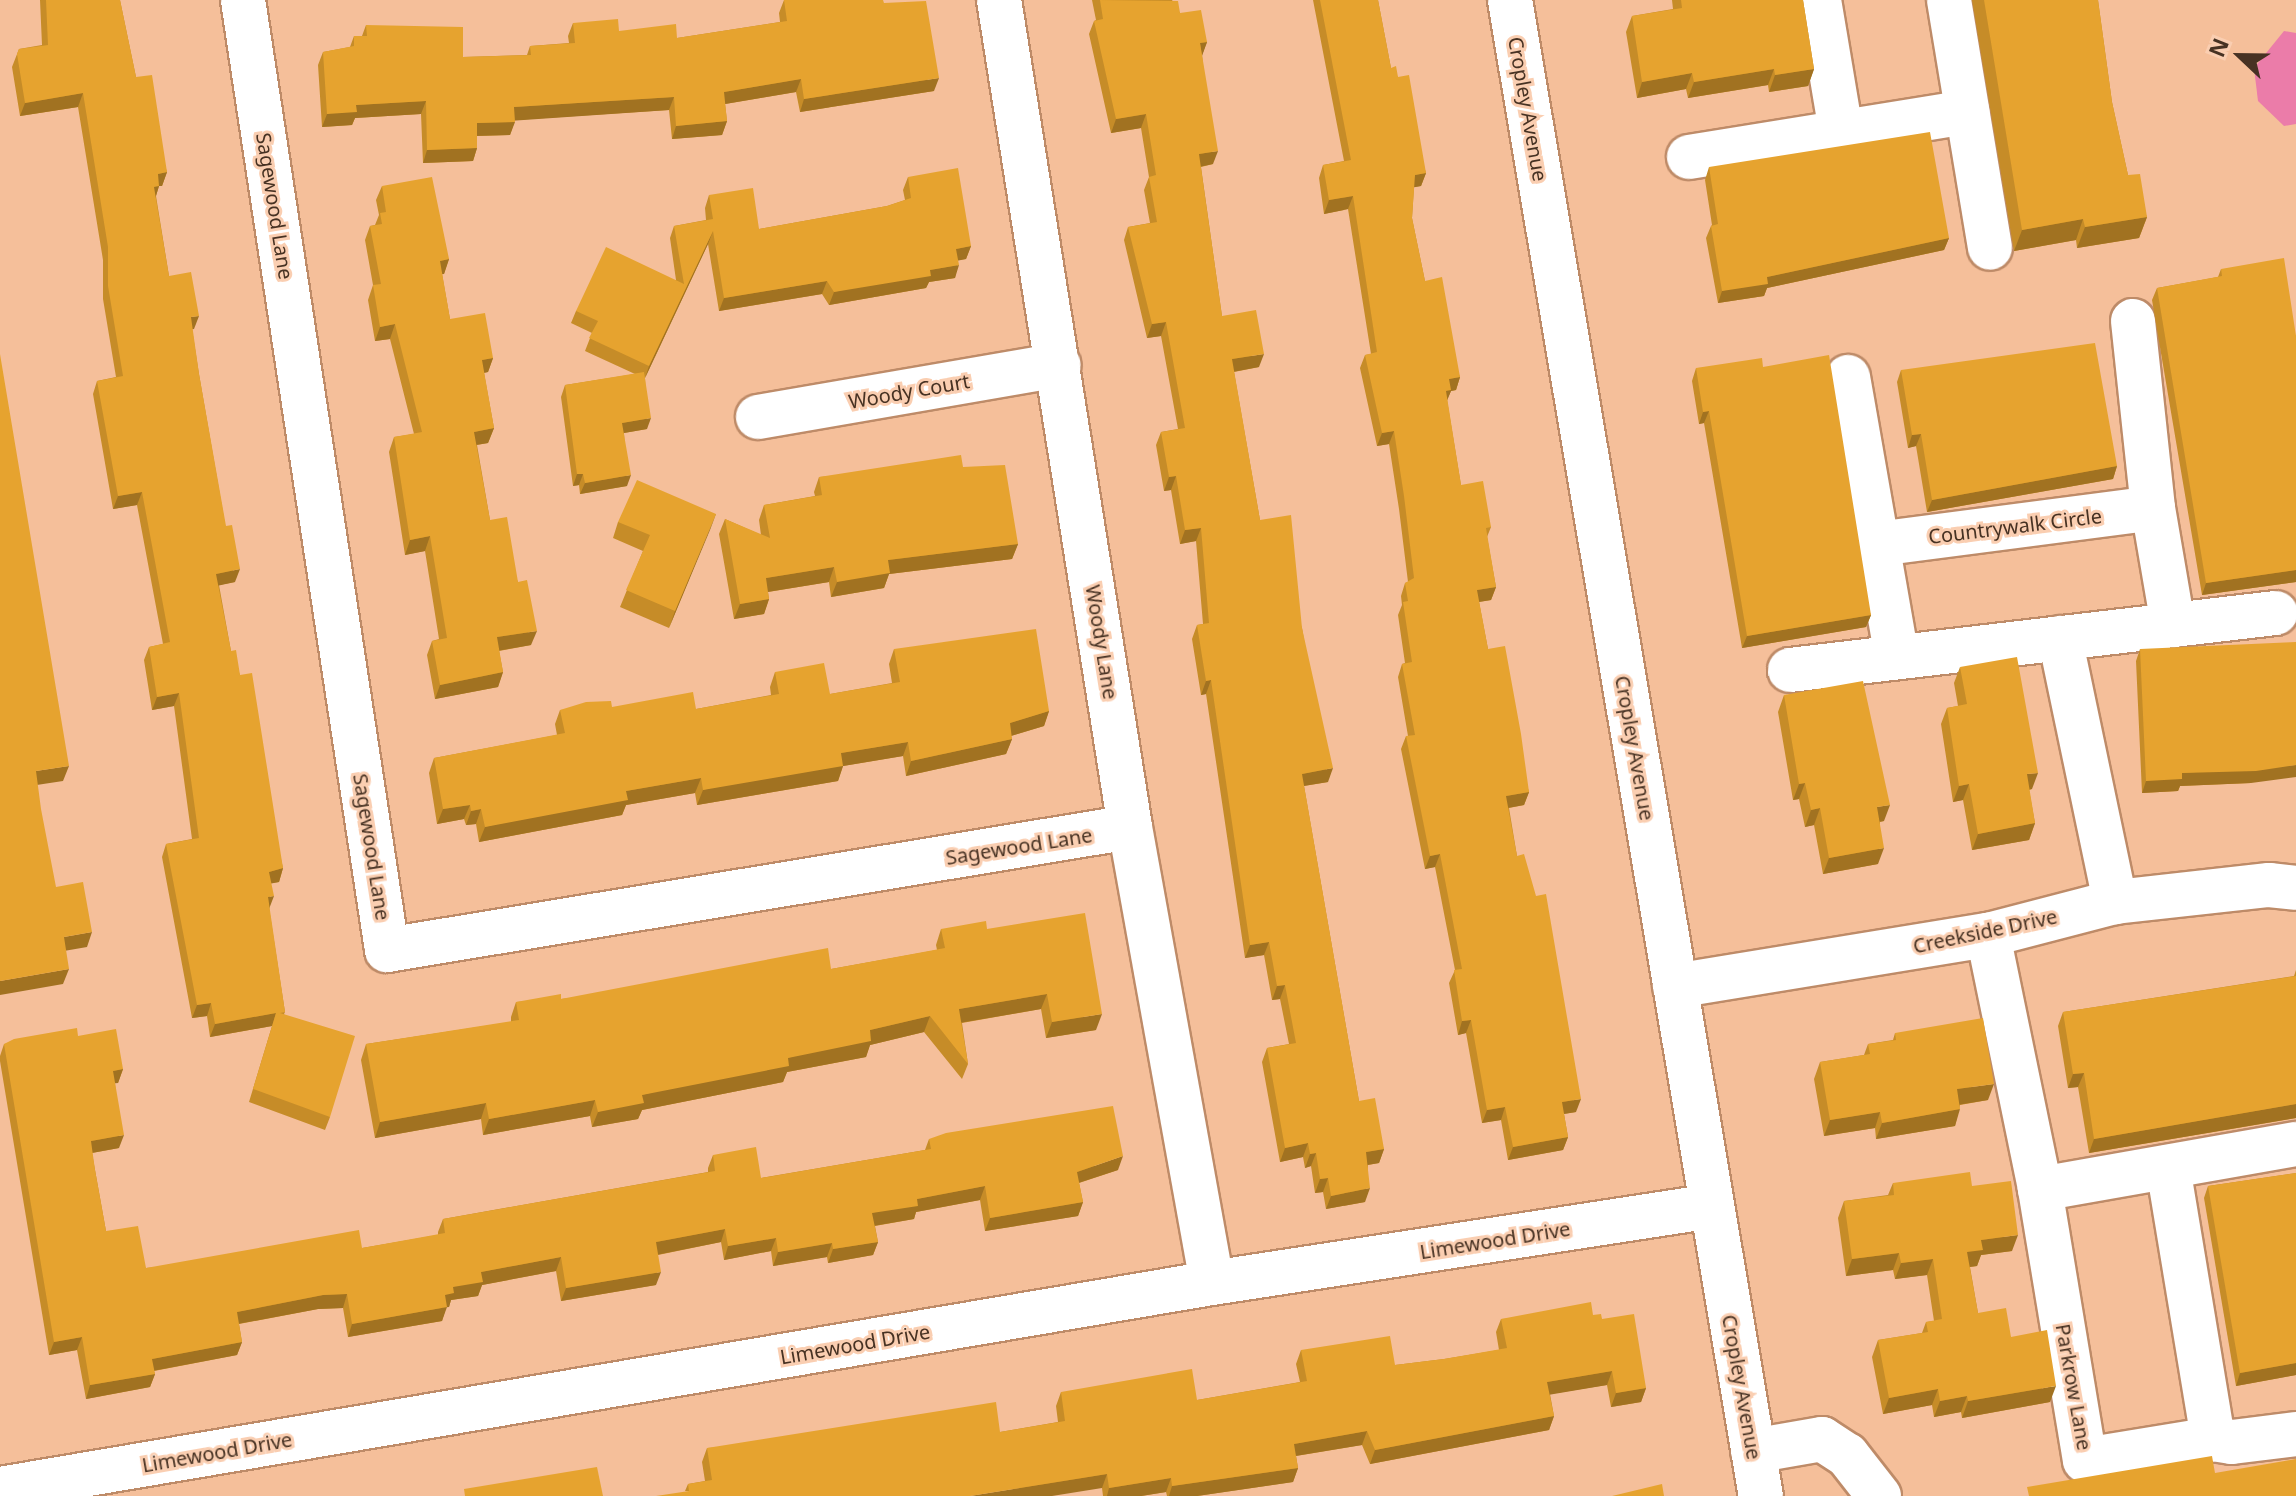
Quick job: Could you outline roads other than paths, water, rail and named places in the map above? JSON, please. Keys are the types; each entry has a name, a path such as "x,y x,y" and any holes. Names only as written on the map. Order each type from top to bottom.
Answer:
{"street":[{"name":"Sagewood Lane","path":"243,0 387,950 1130,827"},
{"name":"Woody Lane","path":"999,0 1130,827 1212,1283"},
{"name":"Cropley Avenue","path":"1510,0 1761,1496"},
{"path":"1819,0 1841,132"},
{"path":"1949,0 1990,248"},
{"path":"1689,157 1967,112"},
{"path":"2133,321 2153,508 2173,625"},
{"name":"Woody Court","path":"758,417 1059,365"},
{"path":"1848,377 1897,657"},
{"name":"Countrywalk Circle","path":"1877,544 2153,508"},
{"path":"1790,670 2276,613"},
{"path":"2060,638 2115,902"},
{"name":"Creekside Drive","path":"1675,986 1988,935 2115,902 2269,885 2296,888"},
{"name":"Parkrow Lane","path":"1988,935 2040,1189 2085,1460 2213,1439 2232,1442 2296,1434"},
{"path":"2040,1189 2296,1144"},
{"path":"2168,1167 2213,1439"},
{"name":"Limewood Drive","path":"0,1489 1212,1283 1712,1206"},
{"path":"1753,1451 1822,1439 1847,1455 1879,1496"}]}
